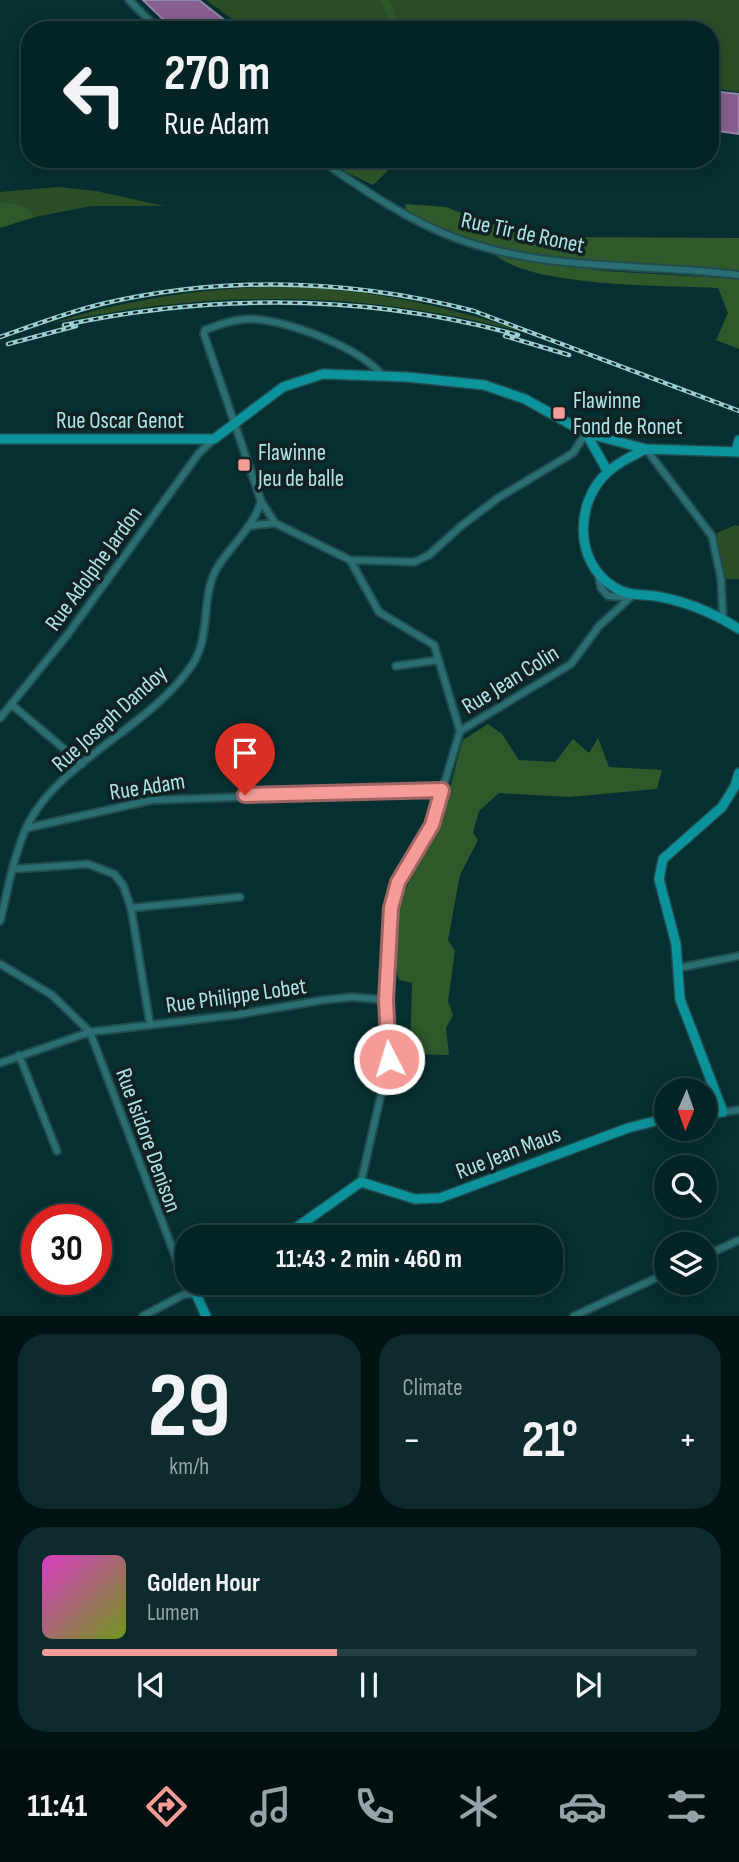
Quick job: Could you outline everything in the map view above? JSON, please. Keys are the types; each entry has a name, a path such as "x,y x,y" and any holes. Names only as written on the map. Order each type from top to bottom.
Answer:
{"street":[{"path":"129,0 150,21"},
{"name":"Rue Tir de Ronet","path":"334,168 429,226 489,248 578,264 739,275"},
{"path":"383,376 372,363 335,344 278,324 252,319 220,324 205,330 204,334 261,501 275,523 350,560 414,562 429,555 498,498 573,453 586,433 608,472"},
{"name":"Rue Oscar Genot","path":"0,439 214,439 283,387 305,377 323,374 484,385 525,399 586,433 646,449 709,453 737,451"},
{"name":"Rue Adolphe Jardon","path":"0,718 68,634 199,453 214,439"},
{"path":"737,451 739,440"},
{"path":"723,619 721,579 712,536 646,449 608,472 593,492 584,520 586,551 598,573 613,587 633,595 671,600 723,619 739,629"},
{"name":"Rue Joseph Dandoy","path":"0,921 27,828 45,801 82,764 171,691 194,663 203,639 210,587 216,569 248,526 261,501"},
{"path":"248,526 275,523"},
{"path":"300,1225 361,1182 389,1059 386,1000 391,908 398,882 432,825 460,731 434,645 379,612 350,560"},
{"name":"Rue Jean Colin","path":"460,731 571,664 599,626 633,595"},
{"path":"396,666 438,660"},
{"path":"11,704 82,764"},
{"path":"723,1112 680,999 676,944 661,895 662,864 675,846 722,807 735,786 739,772"},
{"name":"Rue Adam","path":"27,828 152,800 442,790"},
{"path":"14,869 88,864 114,874 123,885 131,908 150,1024"},
{"path":"131,908 240,897"},
{"path":"678,968 739,956"},
{"path":"0,964 52,995 90,1032"},
{"name":"Rue Philippe Lobet","path":"0,1063 90,1032 235,1015 352,997 386,1000"},
{"name":"Rue Isidore Denison","path":"90,1032 175,1255"},
{"path":"19,1055 57,1151"},
{"path":"718,1113 739,1110"},
{"name":"Rue Jean Maus","path":"361,1182 415,1199 440,1198 628,1128 654,1121"},
{"path":"717,1250 739,1240"},
{"path":"574,1316 654,1279"},
{"path":"143,1316 183,1295"},
{"path":"196,1295 206,1316"}],"green space":[{"path":"206,0 380,0 388,21 235,21"},
{"path":"380,0 390,0 398,21 388,21"},
{"path":"390,0 739,0 739,92 719,89 719,21 398,21"},
{"path":"338,168 391,168 373,185"},
{"path":"58,187 96,191 164,206 91,206 35,217 25,206 0,202 0,192"},
{"path":"0,202 25,206 35,217 0,228"},
{"path":"405,204 446,207 490,224 563,237 739,238 739,275 540,258 460,240 407,214"},
{"path":"493,253 604,271 739,279 739,349 716,340 728,313 718,288 567,279 536,273 511,264"},
{"path":"288,286 350,291 410,301 470,315 530,334 469,319 409,309 290,299 171,304 50,324 109,307 168,296"},
{"path":"735,525 739,526 739,579 721,579 717,533"},
{"path":"488,724 502,734 519,760 555,762 573,739 589,753 598,738 609,767 662,770 657,789 569,797 499,793 479,811 473,833 478,840 460,875 448,940 455,951 448,1001 453,1015 446,1028 449,1055 410,1054 412,983 399,980 393,937 396,918 408,883 441,818 463,740"}],"shaded area":[{"path":"143,0 199,0 226,21 165,21"},
{"path":"719,92 739,94 739,134 719,131"}],"railway":[{"path":"0,337 79,310 152,294 244,285 336,287 382,292 474,311 739,411"},
{"path":"64,325 178,307 291,303 348,305 405,312 461,321 518,335"},
{"path":"8,344 76,326"},
{"path":"505,336 569,355"}],"place":[{"name":"Flawinne Fond de Ronet","path":"559,413"},
{"name":"Flawinne Jeu de balle","path":"244,465"}],"route":[{"path":"245,795 442,790 432,825 398,882 391,908 386,1000 389,1059"}]}
